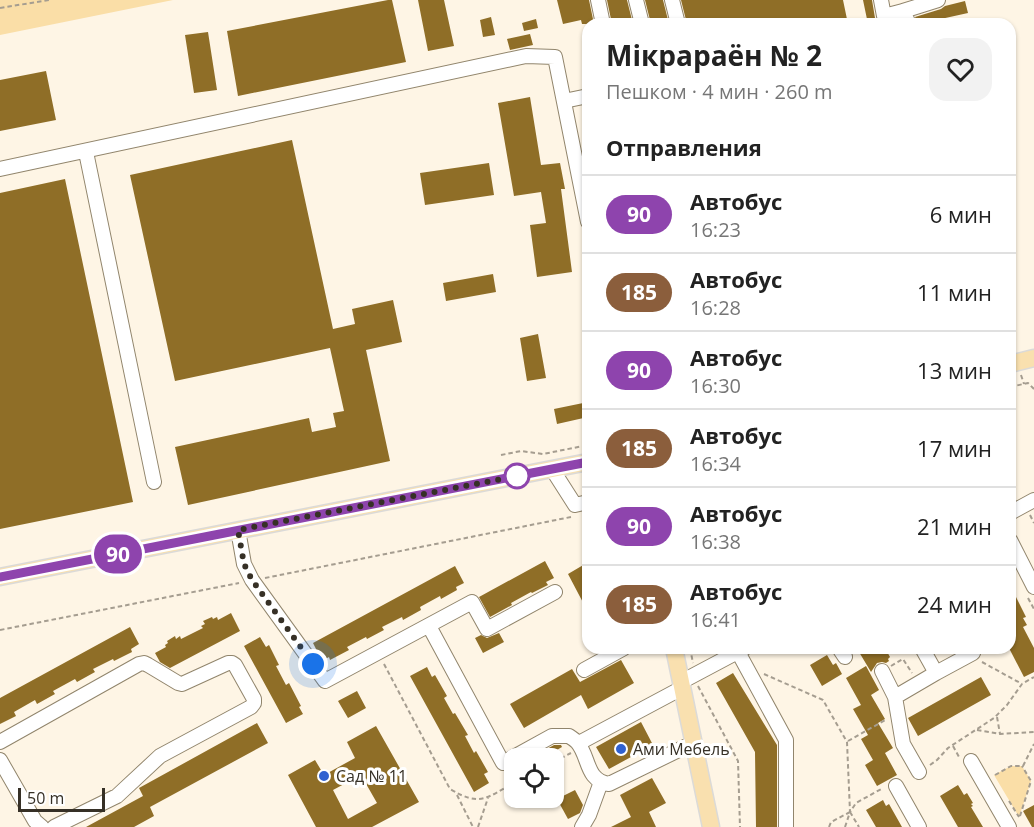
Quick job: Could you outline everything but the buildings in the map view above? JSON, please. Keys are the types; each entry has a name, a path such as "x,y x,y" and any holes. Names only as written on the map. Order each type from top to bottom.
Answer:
{"main road":[{"path":"1016,362 1034,358"},
{"path":"0,577 582,463"},
{"path":"676,654 686,682 693,743 711,827"}],"lane":[{"path":"598,0 602,18"},
{"path":"636,0 640,18"},
{"path":"672,0 676,18"},
{"path":"881,0 884,16 903,11 917,3 938,0"},
{"path":"903,11 906,18"},
{"path":"0,169 526,56 555,57 582,192"},
{"path":"564,101 582,97"},
{"path":"86,152 154,482"},
{"path":"552,469 575,505 582,503"},
{"path":"1016,510 1034,500"},
{"path":"238,530 244,564 252,580 325,681 472,602 487,629 555,592"},
{"path":"1016,552 1034,587"},
{"path":"429,626 503,763 552,736 569,736 579,743 593,775 601,782 609,784 693,743"},
{"path":"584,670 613,654"},
{"path":"579,743 734,654"},
{"path":"743,654 786,740 786,827"},
{"path":"925,654 936,673"},
{"path":"895,697 936,673 975,656"},
{"path":"0,742 139,664 144,663 182,684 228,663 235,665 254,699 251,707 160,756 117,796 54,827"},
{"path":"882,671 895,697 903,744 919,772"},
{"path":"0,760 35,821 42,827"},
{"path":"971,761 1009,827"},
{"path":"582,827 590,815 601,782"},
{"path":"896,786 919,827"}],"path":[{"path":"0,8 49,0"},
{"path":"1016,386 1028,383 1034,389"},
{"path":"501,455 521,451 543,454 582,446"},
{"path":"1030,515 1034,523"},
{"path":"0,630 571,517"},
{"path":"379,653 450,789 464,797 476,800 488,798 504,789"},
{"path":"689,654 686,682 697,684 738,761 740,827"},
{"path":"975,656 1022,684"},
{"path":"919,772 937,760 948,748 996,716 1022,684 1034,678"},
{"path":"996,716 1000,734"},
{"path":"847,742 889,718"},
{"path":"838,725 847,742 850,812 859,827"},
{"path":"976,730 1000,734 1034,732"},
{"path":"1022,766 1034,744"},
{"path":"994,775 1011,766 1022,766"},
{"path":"1009,800 1019,817 1033,780 1022,766"},
{"path":"845,827 856,803 883,788 891,789 896,786"},
{"path":"456,793 473,827"},
{"path":"478,827 488,798"},
{"path":"829,827 831,822 850,812"}],"shaded area":[{"path":"0,0 173,0 0,35"},
{"path":"1011,766 1022,766 1031,781 1019,817 994,775"}],"bus line":[{"name":"90","path":"0,577 582,463"}],"place":[{"name":"Ами Мебель","path":"621,749"},
{"name":"Сад № 11","path":"324,776"}],"route":[{"path":"313,664 252,580 244,564 238,530 517,476"}]}
